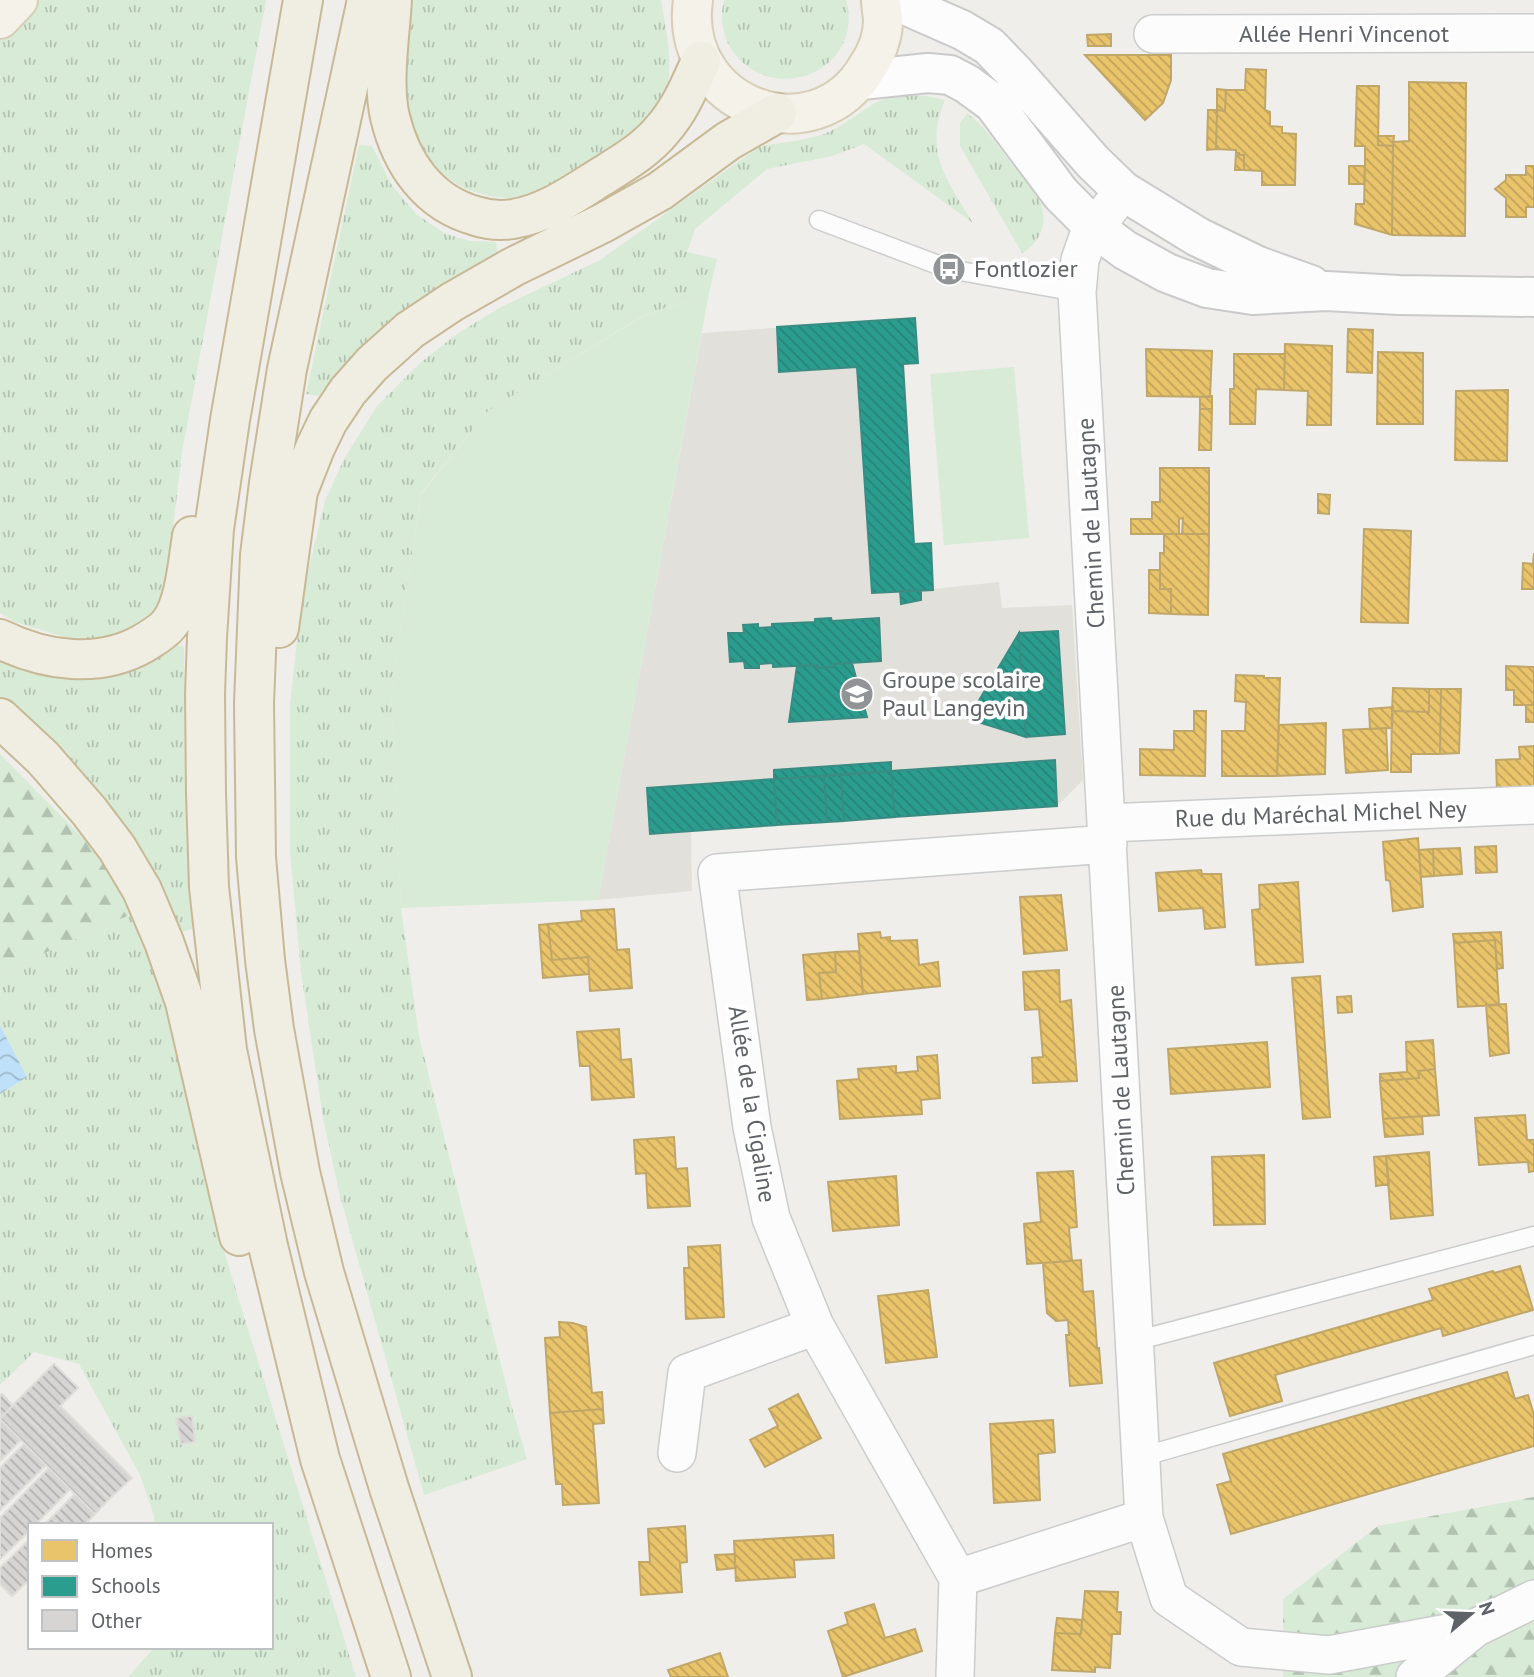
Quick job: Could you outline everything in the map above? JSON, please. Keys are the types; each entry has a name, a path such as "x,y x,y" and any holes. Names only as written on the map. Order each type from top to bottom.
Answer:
{"highway":[{"path":"302,0 230,420 214,529 206,637 205,793 209,887 227,1050 268,1245 320,1459"},
{"path":"367,0 287,369 269,483 260,555 254,703 256,857 274,1029 306,1197 324,1272 381,1462 452,1677"},
{"path":"392,0 387,86 390,115 408,165 426,188 452,207 483,218 513,219 548,209 644,149 678,110 701,61"},
{"path":"256,857 273,671 298,491 328,421 348,391 372,364 410,330 442,309 513,267 603,223 660,191 728,141 777,113"},
{"path":"0,639 62,659 91,660 135,648 170,623 181,602 215,421 266,210"},
{"path":"0,718 43,758 117,848 142,890 164,942 186,1002 242,1249 320,1459 391,1677"}],"main road":[{"path":"0,19 18,0"},
{"path":"693,0 691,14 694,38 701,61 715,81 733,97 754,108 777,113 801,113 823,107 844,95 861,80 876,54 883,24 881,0"},
{"path":"894,0 962,30 989,46 1093,162 1123,191 1198,237 1258,266 1326,291"},
{"path":"861,80 928,73 950,75 967,84 993,103 1061,194 1094,227 1125,250 1167,273 1207,288 1253,295 1326,291 1534,297"}],"street":[{"name":"Allée Henri Vincenot","path":"1153,34 1534,33"},
{"name":"Chemin de Lautagne","path":"1123,191 1088,237 1080,260 1077,292 1144,1518 1169,1598 1241,1647 1329,1655 1475,1628"},
{"name":"Rue du Maréchal Michel Ney","path":"717,873 1108,834 1534,805"},
{"name":"Allée de la Cigaline","path":"717,873 752,1127 771,1218 815,1326 958,1578"},
{"path":"677,1453 687,1373 815,1326"},
{"path":"955,1677 958,1578 1144,1518"},
{"path":"1415,1677 1475,1628 1534,1599"}],"lane":[{"path":"818,220 949,269 1077,292"},
{"path":"1135,1341 1534,1236"},
{"path":"1141,1457 1534,1345"}],"shaded area":[{"name":"Groupe scolaire Paul Langevin","path":"915,318 918,363 903,364 914,543 931,543 934,589 999,582 1002,608 1072,605 1083,780 1057,806 691,831 692,891 598,900 702,333"}],"green space":[{"path":"34,0 266,0 182,452 165,595 154,611 128,629 99,641 68,638 15,622 0,613 0,36"},
{"path":"408,0 661,0 669,61 664,95 652,113 625,138 594,163 560,184 522,197 503,198 468,190 449,179 431,163 415,130 408,94"},
{"path":"724,0 846,0 848,25 842,46 829,63 810,74 790,79 768,76 747,66 730,47 722,24"},
{"path":"899,95 945,100 936,135 937,150 947,179 973,223 864,144 832,156 767,169 695,229 687,252 717,259 709,293 642,316 488,411 421,493 391,693 401,908 419,1036 527,1459 424,1495 340,1196 323,1118 301,972 290,852 290,704 307,576 325,501 344,459 377,406 420,363 457,334 501,307 600,260 759,147 824,134 877,102"},
{"path":"967,113 990,136 1040,202 1044,217 1041,232 1034,244 1022,253 960,146 960,123"},
{"path":"359,145 372,146 391,184 416,214 446,234 470,241 496,242 498,259 379,334 318,396 306,394"},
{"path":"709,293 598,900 401,908 391,693 421,494 488,411 643,316"},
{"path":"1014,367 1029,538 944,545 930,374"},
{"path":"172,642 184,647 185,766 193,929 176,933 72,768 0,698 0,658 29,672 62,678 90,677"},
{"path":"0,754 91,846 136,912 0,973"},
{"path":"136,912 164,996 226,1258 356,1677 128,1677 153,1649 273,1649 273,1523 154,1523 140,1475 79,1364 34,1352 0,1385 0,1094 27,1077 0,1025 0,973"},
{"path":"1534,1497 1534,1677 1283,1677 1283,1599 1378,1526"}],"water":[{"path":"0,1025 27,1077 0,1094"}],"building: Homes":[{"path":"1111,34 1111,46 1088,46 1087,35"},
{"path":"1085,55 1171,55 1171,80 1163,103 1145,120"},
{"path":"1246,69 1266,70 1265,110 1270,112 1270,126 1282,127 1282,133 1296,134 1295,185 1262,185 1262,171 1244,170 1244,155 1239,155 1236,150 1216,149 1217,110 1225,111 1226,90 1245,90"},
{"path":"1409,82 1466,83 1465,236 1392,235 1393,142 1409,141"},
{"path":"1357,86 1379,86 1378,145 1393,146 1392,235 1355,224 1356,204 1364,204 1365,166 1365,146 1355,146"},
{"path":"1217,89 1226,90 1225,111 1217,110"},
{"path":"1208,110 1217,110 1216,149 1207,150"},
{"path":"1378,136 1394,136 1393,146 1378,145"},
{"path":"1236,153 1244,155 1244,170 1235,170"},
{"path":"1349,166 1365,166 1364,184 1349,184"},
{"path":"1526,166 1534,166 1534,207 1526,207 1526,217 1506,217 1506,198 1495,189 1506,180 1506,175 1526,175"},
{"path":"1348,329 1373,330 1372,373 1347,372"},
{"path":"1285,344 1332,346 1331,425 1307,425 1308,391 1284,390"},
{"path":"1146,349 1212,351 1210,397 1147,396"},
{"path":"1378,352 1423,353 1423,424 1377,424"},
{"path":"1234,354 1285,354 1284,390 1256,389 1255,424 1230,424"},
{"path":"1508,390 1507,461 1455,460 1456,391"},
{"path":"1212,396 1212,409 1200,409 1200,397"},
{"path":"1200,409 1212,409 1211,450 1199,450"},
{"path":"1160,468 1209,468 1209,534 1182,534 1183,518 1179,519 1179,534 1131,534 1131,519 1152,519 1152,502 1160,502"},
{"path":"1318,494 1330,495 1329,514 1318,513"},
{"path":"1364,529 1411,531 1408,623 1361,622"},
{"path":"1164,534 1209,534 1208,615 1171,614 1171,589 1160,589 1160,553 1164,553"},
{"path":"1534,553 1534,589 1522,589 1523,563 1533,564"},
{"path":"1149,570 1160,570 1160,589 1171,589 1171,614 1149,613"},
{"path":"1506,666 1534,667 1534,705 1514,705 1514,690 1506,690"},
{"path":"1236,675 1280,678 1277,776 1222,776 1222,731 1245,731 1246,702 1235,701"},
{"path":"1393,688 1429,689 1429,712 1392,711"},
{"path":"1429,689 1441,689 1440,754 1411,754 1411,772 1391,772 1392,711 1429,712"},
{"path":"1441,689 1461,689 1459,753 1440,754"},
{"path":"1526,705 1534,705 1534,722 1526,722"},
{"path":"1393,707 1392,728 1370,729 1369,709"},
{"path":"1194,711 1206,711 1205,776 1140,775 1140,749 1174,750 1174,731 1194,731"},
{"path":"1326,723 1325,774 1277,776 1279,725"},
{"path":"1386,728 1388,770 1346,773 1343,730"},
{"path":"1534,746 1534,788 1497,791 1496,760 1520,759 1519,747"},
{"path":"1418,838 1423,907 1393,911 1390,881 1386,880 1383,842"},
{"path":"1496,846 1497,872 1476,873 1475,847"},
{"path":"1460,848 1462,874 1434,876 1433,849"},
{"path":"1433,849 1434,876 1421,877 1419,850"},
{"path":"1201,870 1202,874 1221,874 1225,927 1205,929 1203,908 1159,911 1156,873"},
{"path":"1298,882 1303,962 1256,965 1252,910 1260,909 1259,885"},
{"path":"1061,895 1067,950 1024,954 1020,897"},
{"path":"614,909 617,950 629,949 632,988 590,991 588,957 552,960 548,924 582,921 581,911"},
{"path":"548,924 552,960 588,957 589,974 543,978 539,925"},
{"path":"880,932 881,938 890,937 890,941 917,940 919,965 938,962 940,986 863,994 858,934"},
{"path":"1501,932 1503,968 1497,969 1495,940 1454,943 1453,934"},
{"path":"1495,940 1499,1005 1458,1007 1454,943"},
{"path":"859,951 863,994 822,999 819,973 836,972 835,952"},
{"path":"835,952 836,972 819,973 822,999 807,1000 803,955"},
{"path":"1059,970 1060,1002 1071,1000 1077,1081 1033,1083 1032,1058 1043,1057 1039,1009 1025,1010 1023,972"},
{"path":"1320,976 1330,1117 1303,1119 1292,978"},
{"path":"1351,996 1352,1012 1338,1013 1337,997"},
{"path":"1506,1004 1509,1053 1490,1056 1486,1005"},
{"path":"619,1029 621,1060 631,1059 634,1097 592,1100 590,1066 580,1066 577,1032"},
{"path":"1433,1040 1435,1069 1418,1071 1419,1078 1380,1081 1380,1074 1407,1072 1406,1042"},
{"path":"1267,1042 1270,1087 1171,1094 1168,1049"},
{"path":"937,1055 940,1098 921,1100 922,1114 840,1119 837,1081 859,1079 858,1069 896,1066 896,1073 918,1071 917,1057"},
{"path":"1435,1069 1439,1115 1383,1119 1380,1081 1419,1078 1418,1071"},
{"path":"1525,1115 1527,1140 1534,1140 1534,1171 1529,1172 1528,1162 1479,1165 1475,1118"},
{"path":"1422,1116 1423,1134 1385,1137 1383,1119"},
{"path":"674,1137 676,1169 687,1168 690,1206 648,1208 646,1173 636,1174 634,1140"},
{"path":"1429,1152 1433,1215 1391,1219 1386,1156"},
{"path":"1264,1155 1265,1224 1214,1225 1212,1157"},
{"path":"1386,1156 1389,1184 1376,1186 1374,1157"},
{"path":"1073,1171 1077,1227 1069,1228 1072,1261 1027,1264 1024,1224 1041,1222 1037,1173"},
{"path":"896,1176 899,1225 833,1231 828,1182"},
{"path":"720,1245 724,1317 686,1319 684,1268 689,1268 688,1247"},
{"path":"1081,1260 1083,1292 1093,1291 1102,1383 1070,1386 1066,1335 1069,1335 1068,1320 1056,1321 1047,1313 1043,1263"},
{"path":"1520,1266 1533,1310 1443,1336 1441,1328 1275,1375 1282,1401 1230,1416 1214,1363 1433,1300 1429,1289"},
{"path":"928,1290 937,1357 886,1363 878,1296"},
{"path":"559,1322 586,1327 592,1393 602,1392 603,1409 550,1413 545,1338 560,1337"},
{"path":"1507,1372 1515,1399 1528,1395 1534,1415 1534,1446 1231,1534 1217,1485 1231,1481 1223,1454"},
{"path":"798,1394 821,1438 765,1467 750,1440 778,1426 769,1409"},
{"path":"603,1409 604,1423 593,1424 599,1503 563,1505 562,1484 556,1484 550,1413"},
{"path":"1053,1420 1055,1452 1038,1454 1040,1500 994,1503 990,1424"},
{"path":"685,1526 687,1562 680,1563 682,1592 641,1595 639,1562 650,1562 648,1529"},
{"path":"833,1535 834,1558 794,1560 795,1577 736,1581 734,1541"},
{"path":"735,1554 735,1568 717,1570 715,1555"},
{"path":"1085,1591 1118,1592 1120,1634 1112,1634 1110,1668 1095,1667 1095,1672 1052,1670 1055,1633 1081,1634"},
{"path":"874,1604 885,1638 915,1629 922,1651 843,1677 828,1631 848,1624 845,1613"},
{"path":"1057,1618 1082,1620 1081,1634 1055,1633"},
{"path":"720,1653 728,1677 671,1677 668,1670"}],"building: Schools":[{"path":"915,318 918,363 903,364 914,544 931,543 933,590 872,593 857,367 779,372 777,327"},
{"path":"921,590 921,600 901,604 900,591"},
{"path":"831,618 832,621 879,618 881,661 833,664 833,667 817,668 817,665 773,667 773,663 759,664 759,668 745,668 744,661 730,662 728,633 744,633 743,625 772,627 772,624 815,622 815,619"},
{"path":"1058,631 1065,734 1026,737 1023,698 1012,699 1010,672 1021,672 1019,633"},
{"path":"1019,633 1021,672 1010,672 1012,699 1023,698 1026,737 968,719"},
{"path":"852,663 867,717 789,722 797,666 817,665 817,668"},
{"path":"1055,760 1057,806 895,817 891,771"},
{"path":"891,762 891,771 774,779 774,770"},
{"path":"891,771 895,817 844,821 841,775"},
{"path":"841,775 844,821 827,822 824,776"},
{"path":"824,776 827,822 777,825 774,779"},
{"path":"774,779 777,825 650,834 647,788"}],"building: Other":[{"path":"54,1364 78,1388 60,1406 132,1478 109,1499 14,1404"},
{"path":"0,1395 13,1406 0,1418"},
{"path":"14,1404 109,1499 95,1514 0,1419"},
{"path":"192,1416 195,1442 181,1444 176,1418"},
{"path":"0,1419 21,1440 0,1461"},
{"path":"24,1444 46,1465 0,1510 0,1468"},
{"path":"49,1468 70,1489 37,1523 28,1523 28,1532 0,1559 0,1518"},
{"path":"75,1494 95,1514 86,1523 46,1523"},
{"path":"28,1541 28,1581 12,1596 0,1584 0,1568"}],"place":[{"name":"Fontlozier","path":"949,269"},
{"name":"Groupe scolaire Paul Langevin","path":"857,694"}]}
